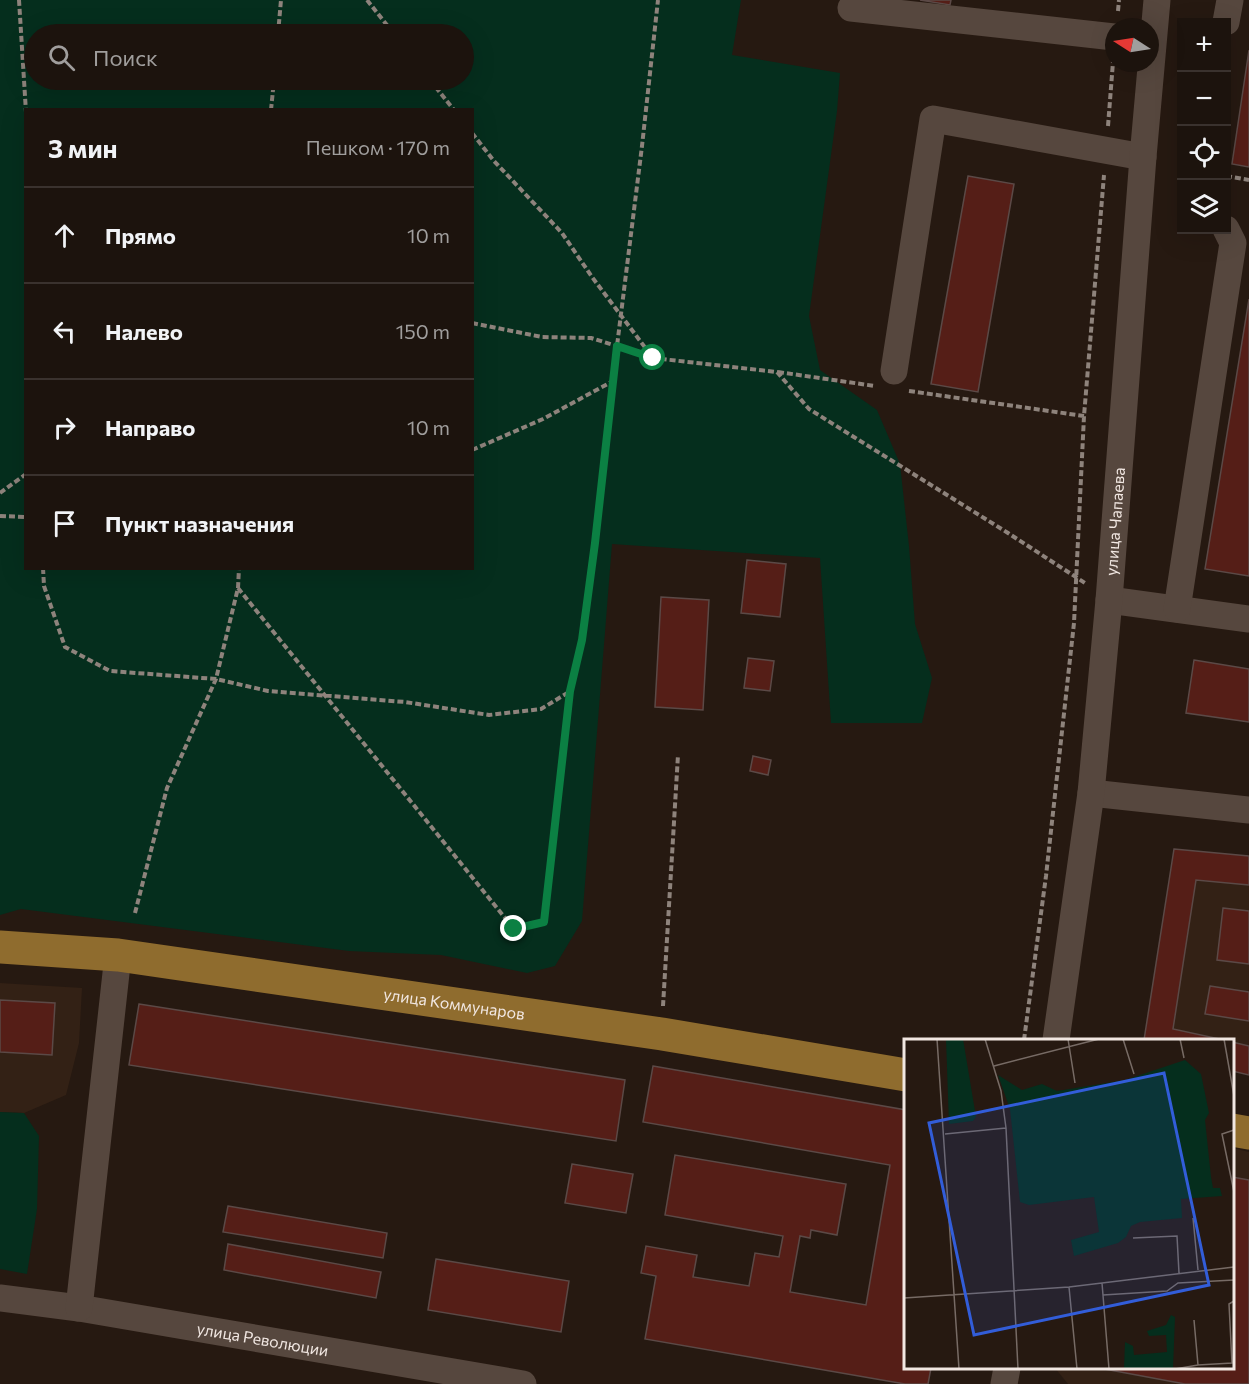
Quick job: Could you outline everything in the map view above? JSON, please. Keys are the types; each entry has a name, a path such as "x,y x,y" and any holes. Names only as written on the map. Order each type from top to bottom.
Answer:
{"main road":[{"name":"улица Коммунаров","path":"0,947 118,955 662,1034 904,1074"},
{"path":"1234,1130 1249,1133"}],"street":[{"name":"улица Чапаева","path":"1154,18 1157,0"},
{"path":"1227,18 1230,0"},
{"path":"851,8 1105,36"},
{"name":"улица Чапаева","path":"1056,1039 1091,793 1109,600 1149,72"},
{"path":"895,383 933,119 1143,157"},
{"path":"1177,609 1233,243 1229,234"},
{"path":"1109,600 1249,619"},
{"path":"1091,793 1249,810"},
{"path":"80,1308 118,955"},
{"name":"улица Революции","path":"0,1298 80,1308 523,1384"},
{"path":"1004,1384 1007,1369"}],"path":[{"path":"19,0 24,80"},
{"path":"279,24 281,0"},
{"path":"367,0 386,24"},
{"path":"238,588 514,929 544,922 570,691 582,640 595,543 658,0"},
{"path":"1024,1039 1074,623 1084,416 1113,72"},
{"path":"25,90 26,108"},
{"path":"271,108 273,90"},
{"path":"438,90 452,108"},
{"path":"474,136 494,161 562,233 653,358"},
{"path":"1231,177 1249,180"},
{"path":"474,323 542,337 591,338 653,358 895,383 1084,416"},
{"path":"777,372 809,409 1008,533 1109,600"},
{"path":"474,449 543,419 613,381"},
{"path":"0,493 24,475"},
{"path":"0,516 24,517"},
{"path":"43,570 44,586 65,646 110,671 216,679 268,691 405,702 489,715 541,709 570,691"},
{"path":"135,913 167,788 216,679 238,588 239,570"},
{"path":"662,1034 678,755"}],"shaded area":[{"path":"1174,849 1249,856 1249,1075 1234,1071 1234,1039 1144,1039"},
{"path":"0,983 82,988 79,1043 66,1095 24,1113 0,1112"},
{"path":"1234,1148 1249,1152 1249,1384 1068,1384 1056,1369 1234,1369"}],"green space":[{"path":"0,0 741,0 732,55 840,73 837,111 809,316 820,370 877,410 900,464 915,624 932,678 922,723 831,723 820,558 612,544 582,921 555,966 527,973 441,955 349,951 21,909 0,915"},
{"path":"0,1112 24,1113 39,1136 37,1209 27,1274 0,1269"}],"building":[{"path":"920,0 951,0 950,5"},
{"path":"1249,50 1249,167 1232,164"},
{"path":"968,176 1014,184 978,392 931,384"},
{"path":"1249,299 1249,576 1205,569"},
{"path":"747,560 786,564 780,617 741,613"},
{"path":"661,597 709,600 703,710 655,707"},
{"path":"748,658 774,661 770,691 744,688"},
{"path":"1194,660 1249,669 1249,722 1186,713"},
{"path":"753,756 771,760 768,775 750,771"},
{"path":"1174,849 1249,856 1249,885 1196,880 1173,1029 1219,1039 1144,1039"},
{"path":"1223,908 1249,911 1249,964 1217,960"},
{"path":"1210,986 1249,992 1249,1021 1205,1014"},
{"path":"0,1000 55,1003 52,1055 0,1052"},
{"path":"139,1004 625,1080 616,1141 129,1065"},
{"path":"1234,1042 1249,1046 1249,1075 1234,1071"},
{"path":"653,1066 904,1110 904,1369 931,1369 928,1384 905,1384 645,1339 656,1276 641,1273 646,1246 697,1255 693,1277 749,1286 755,1253 779,1257 783,1236 665,1215 675,1155 846,1184 837,1235 811,1230 810,1238 800,1236 790,1292 866,1305 890,1165 643,1122"},
{"path":"572,1164 633,1174 626,1213 565,1203"},
{"path":"1234,1177 1249,1180 1249,1384 1185,1384 1104,1369 1234,1369"},
{"path":"228,1206 387,1233 383,1258 223,1232"},
{"path":"228,1244 381,1272 376,1298 224,1270"},
{"path":"436,1259 569,1281 561,1332 428,1310"}],"route":[{"path":"514,929 544,922 570,691 582,640 617,346 653,358"}]}
